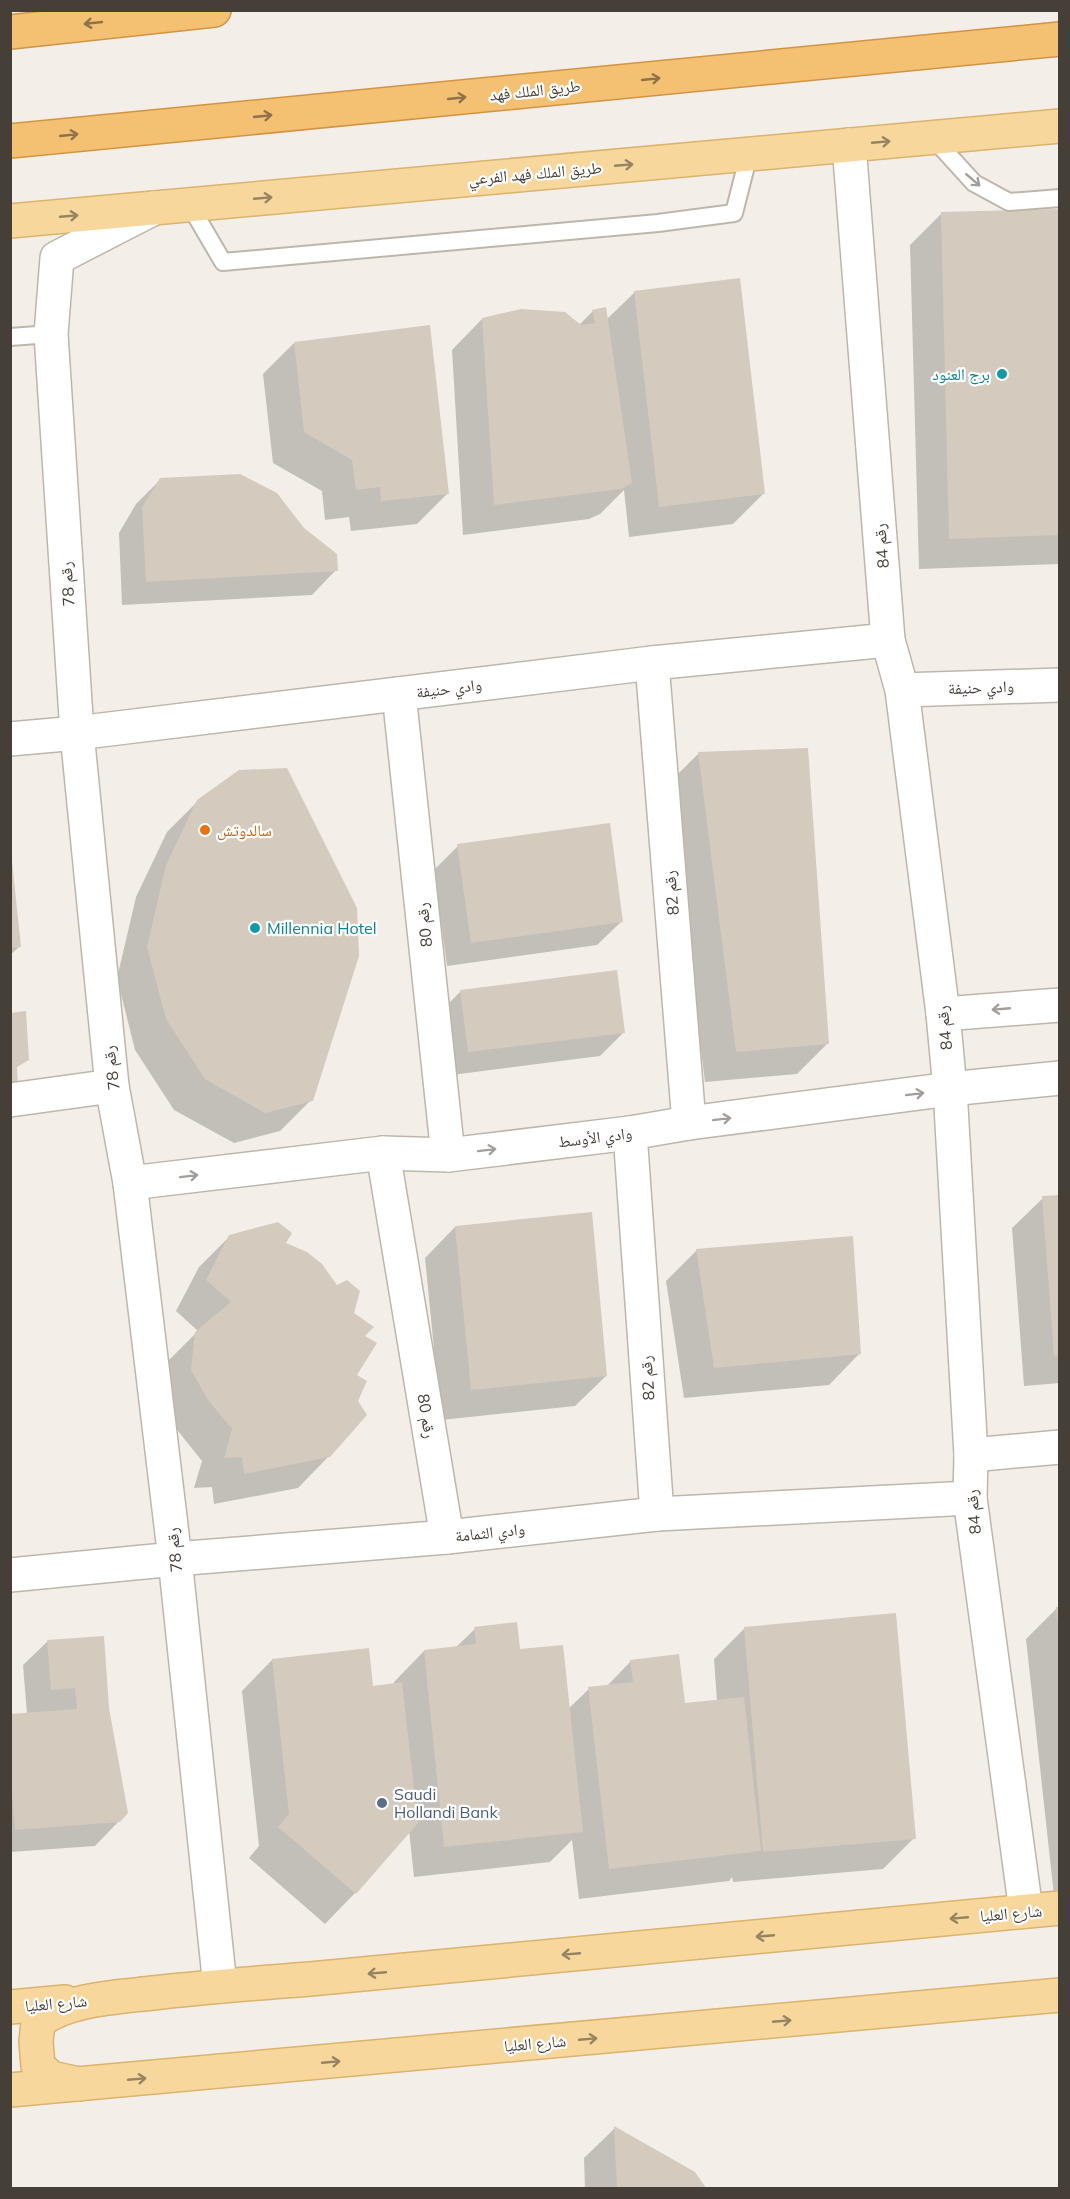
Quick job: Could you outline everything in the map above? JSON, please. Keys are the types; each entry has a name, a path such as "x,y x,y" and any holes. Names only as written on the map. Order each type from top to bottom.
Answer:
{"highway":[{"path":"10,32 214,10"},
{"name":"طريق الملك فهد","path":"10,141 1059,39"}],"main road":[{"name":"طريق الملك فهد الفرعي","path":"10,221 1059,126"},
{"name":"شارع العليا","path":"10,2007 1059,1908"},
{"name":"شارع العليا","path":"10,2090 65,2081 1059,1995"},
{"name":"شارع العليا","path":"65,2081 38,2066 36,2042 38,2022 58,2010 102,1999"}],"street":[{"name":"رقم 84","path":"849,145 888,640 902,690 943,1014 950,1089 971,1455 970,1498 1026,1911"},
{"name":"رقم 78","path":"156,207 57,258 51,334 77,733 112,1086 130,1183 175,1559 219,1986"},
{"name":"وادي حنيفة","path":"10,739 77,733 652,663 888,640"},
{"name":"رقم 82","path":"652,663 689,1123"},
{"name":"وادي حنيفة","path":"902,690 1059,685"},
{"name":"رقم 80","path":"399,694 448,1155"},
{"path":"943,1014 1059,1005"},
{"name":"وادي الأوسط","path":"130,1183 384,1153 448,1155 630,1133 689,1123 950,1089 1059,1078"},
{"path":"10,1100 112,1086"},
{"name":"رقم 82","path":"630,1133 657,1514"},
{"name":"رقم 80","path":"384,1153 447,1537"},
{"path":"971,1455 1059,1447"},
{"name":"وادي الثمامة","path":"10,1575 447,1537 657,1514 970,1498"}],"lane":[{"path":"932,137 974,183 1009,202 1059,198"},
{"path":"189,204 223,262 658,223 734,213 749,154"},
{"path":"10,337 51,334"}],"building":[{"name":"برج العنود","path":"1060,209 1060,535 949,539 941,212"},
{"path":"740,278 765,494 659,507 634,291"},
{"path":"606,307 632,483 621,489 494,505 482,318 521,309 565,312 581,325 595,323 592,310"},
{"path":"430,325 449,494 381,501 380,487 356,490 352,460 304,432 294,342"},
{"path":"240,474 277,493 304,528 337,554 338,571 146,582 142,507 160,478"},
{"path":"808,748 829,1044 736,1052 698,752"},
{"name":"Millennia Hotel","path":"287,768 357,908 359,956 313,1101 265,1113 205,1079 166,1019 147,947 166,865 197,800 239,770"},
{"path":"610,823 623,922 471,943 457,844"},
{"path":"10,861 12,861 21,947 10,948"},
{"path":"617,970 625,1033 468,1052 460,990"},
{"path":"26,1011 29,1060 17,1067 18,1088 10,1089 10,1013"},
{"path":"1060,1195 1060,1355 1054,1356 1042,1196"},
{"path":"592,1212 607,1376 471,1390 455,1226"},
{"path":"278,1222 292,1233 286,1243 307,1252 322,1264 337,1285 347,1280 360,1291 354,1313 374,1327 365,1336 377,1343 357,1375 367,1381 358,1401 367,1415 330,1457 244,1474 242,1457 224,1458 232,1429 208,1400 191,1370 195,1332 231,1302 206,1280 229,1235"},
{"path":"853,1236 861,1354 714,1368 696,1249"},
{"path":"1056,1607 1060,1607 1060,1627 1058,1627"},
{"path":"896,1613 916,1839 763,1852 744,1627"},
{"path":"517,1622 520,1649 563,1645 583,1832 444,1847 424,1650 476,1644 474,1627"},
{"path":"104,1636 109,1708 128,1813 120,1822 15,1830 10,1770 10,1714 77,1709 75,1688 51,1690 47,1640"},
{"path":"369,1648 373,1686 402,1682 418,1823 356,1894 278,1827 289,1814 272,1659"},
{"path":"679,1654 685,1703 744,1697 761,1851 609,1869 588,1687 633,1682 630,1660"},
{"path":"614,2126 695,2172 706,2188 617,2188"}],"place":[{"name":"برج العنود","path":"1002,374"},
{"name":"سالدوتش","path":"205,830"},
{"name":"Millennia Hotel","path":"255,928"},
{"name":"Saudi Hollandi Bank","path":"382,1803"}]}
